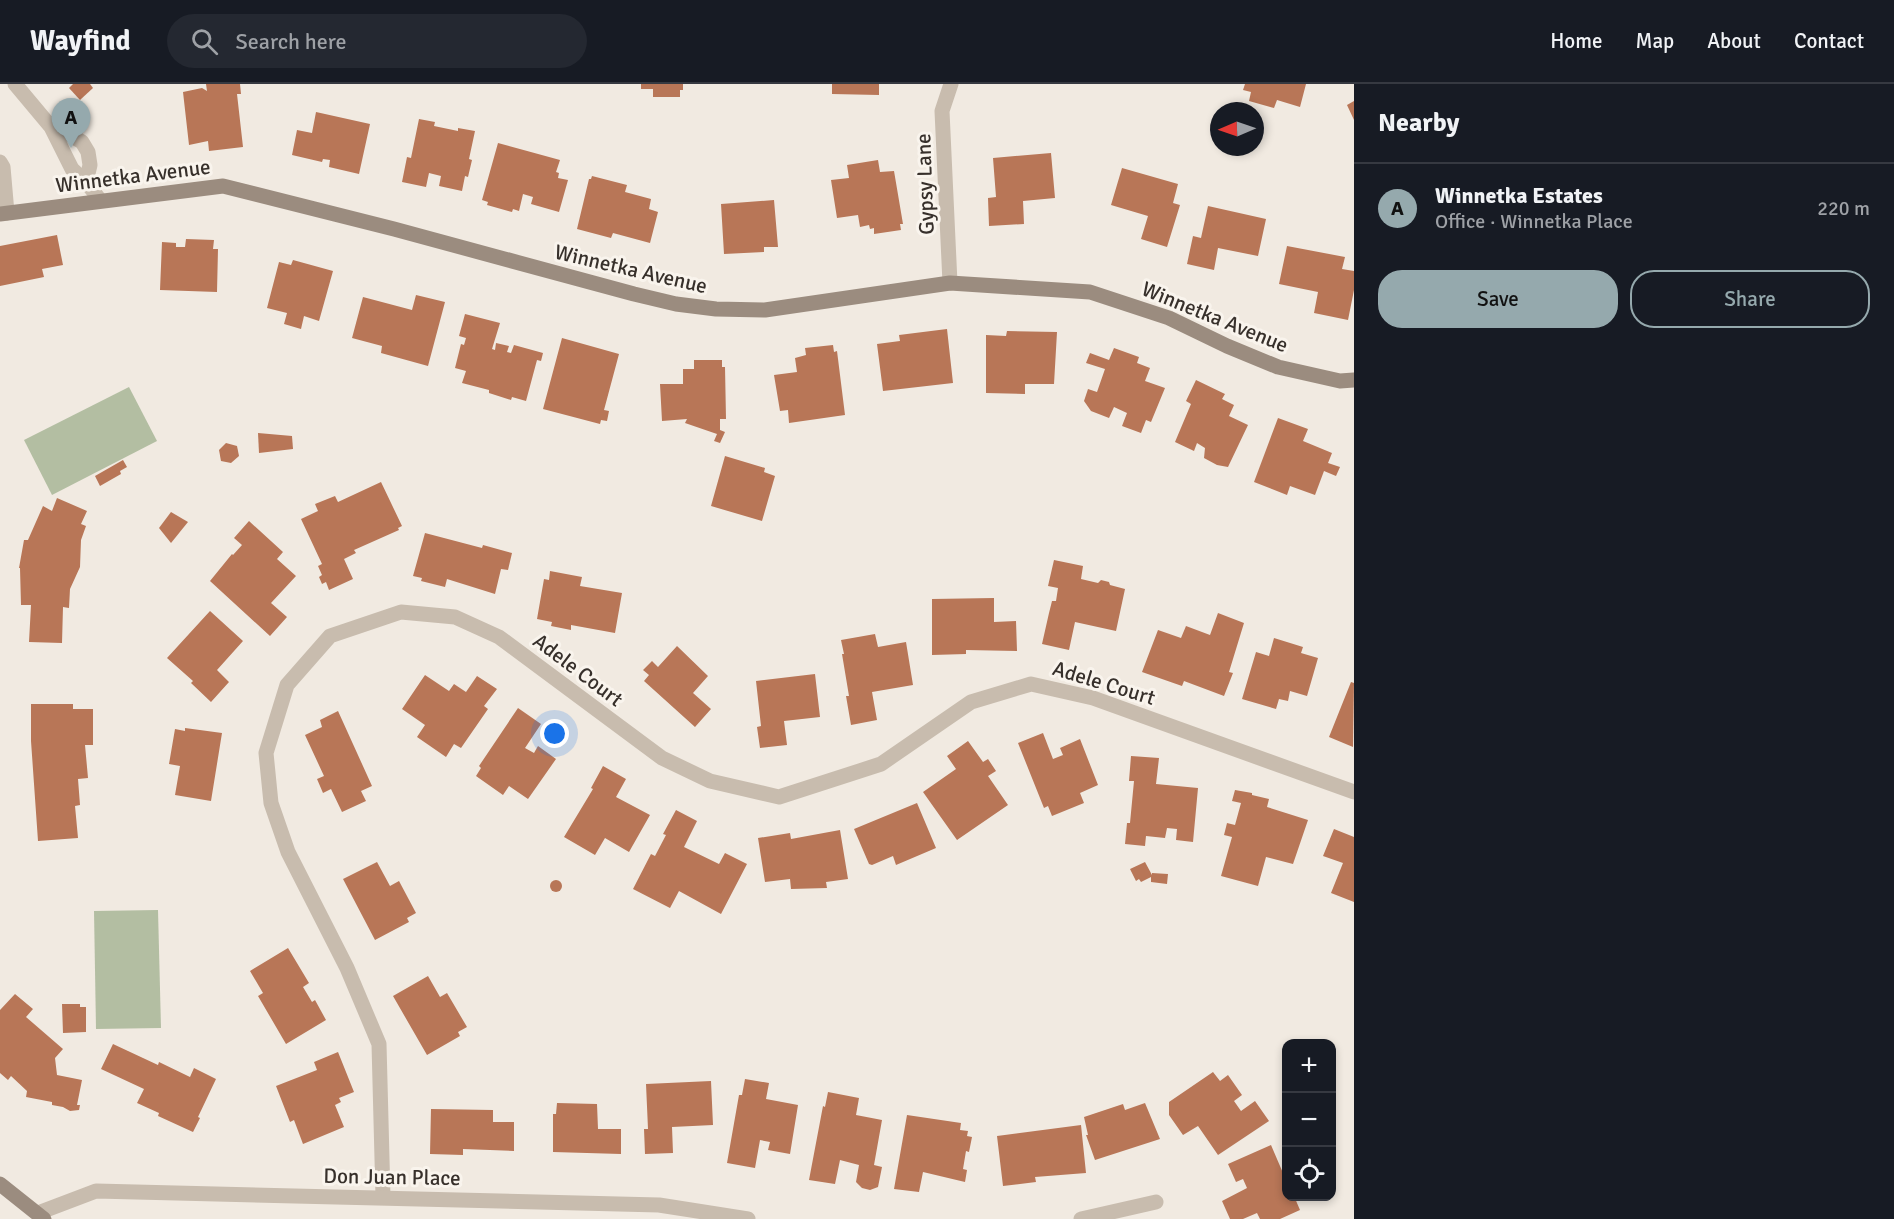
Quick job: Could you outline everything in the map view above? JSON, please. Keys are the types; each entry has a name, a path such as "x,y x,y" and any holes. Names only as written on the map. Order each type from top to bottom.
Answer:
{"main road":[{"name":"Winnetka Avenue","path":"3,213 223,186 394,229 549,273 594,282 645,297 716,309 765,310 950,283 1090,292 1169,318 1278,367 1340,381 1354,380"},
{"path":"0,1184 41,1216"}],"street":[{"path":"15,84 57,136 72,169 87,182 100,200"},
{"name":"Gypsy Lane","path":"950,283 942,111 951,84"},
{"path":"46,122 82,142 88,152 90,165 87,182"},
{"path":"0,162 3,166 3,213"},
{"name":"Adele Court","path":"383,1197 379,1044 347,968 288,852 271,803 266,753 287,685 330,636 400,612 455,617 499,637 662,758 710,781 779,797 881,764 970,702 1030,684 1093,698 1354,792"},
{"name":"Don Juan Place","path":"41,1216 96,1191 659,1205 748,1219"},
{"path":"1081,1219 1156,1202"}],"green space":[{"path":"129,387 157,441 52,495 24,440"},
{"path":"158,910 161,1028 96,1029 94,911"}],"building":[{"path":"73,84 90,84 93,88 80,100 69,88"},
{"path":"206,84 240,84 241,94 237,94 243,147 209,151 208,141 189,145 183,92 202,88 207,91"},
{"path":"641,84 683,84 683,90 680,90 680,97 653,97 653,89 641,89"},
{"path":"832,84 879,84 879,95 832,94"},
{"path":"1245,84 1306,84 1300,107 1277,100 1274,108 1264,105 1264,102 1249,101 1251,92 1243,90"},
{"path":"1354,101 1354,120 1347,105"},
{"path":"316,112 370,124 359,174 329,167 330,160 323,159 322,162 292,155 297,130 312,133"},
{"path":"419,119 435,122 434,126 458,131 458,128 475,131 469,159 472,160 462,191 439,186 441,176 429,173 426,187 402,182 407,157 411,158"},
{"path":"498,143 560,160 556,172 559,173 558,178 568,180 559,212 531,204 533,197 523,194 519,211 513,209 512,212 487,205 488,202 482,200"},
{"path":"1051,153 1055,198 1023,201 1024,224 989,226 988,198 996,197 993,158"},
{"path":"878,160 880,172 894,171 903,224 900,224 901,230 874,234 874,228 870,229 869,225 860,227 858,215 837,218 831,180 849,178 847,165"},
{"path":"1122,168 1178,184 1173,203 1180,205 1167,247 1141,239 1148,216 1111,205"},
{"path":"592,176 627,185 625,192 651,199 649,209 658,212 650,243 613,233 611,238 577,229 589,179"},
{"path":"774,200 778,247 764,247 764,252 724,254 721,204"},
{"path":"1208,206 1266,219 1258,256 1218,248 1214,270 1187,264 1193,236 1201,238"},
{"path":"57,235 63,265 42,269 44,277 0,286 0,246"},
{"path":"186,239 214,240 213,249 218,249 217,292 160,290 162,242 176,243 176,247 185,247"},
{"path":"1287,246 1345,257 1342,269 1354,271 1354,290 1348,320 1314,313 1318,292 1279,284"},
{"path":"293,260 333,271 319,321 304,316 301,329 284,324 287,313 267,308 279,262 291,265"},
{"path":"416,295 445,302 428,366 381,353 382,346 352,338 363,297 412,310"},
{"path":"465,314 500,323 492,349 495,350 496,343 509,346 507,352 511,353 514,345 543,353 541,361 537,360 526,401 512,397 511,400 489,393 489,390 462,383 466,371 455,368 461,344 464,345 466,338 459,336"},
{"path":"947,329 953,383 883,391 877,344 900,341 899,335"},
{"path":"1007,331 1057,332 1054,384 1025,384 1025,394 986,393 986,335 1006,336"},
{"path":"562,338 619,354 604,410 609,411 607,421 601,420 600,424 543,409"},
{"path":"833,345 834,352 837,351 845,415 789,423 788,410 780,411 774,375 797,372 795,358 806,355 805,348"},
{"path":"1114,348 1139,357 1137,363 1150,368 1145,381 1165,388 1151,422 1146,420 1141,433 1122,426 1127,413 1114,407 1109,418 1091,411 1084,401 1088,389 1097,392 1105,369 1086,363 1090,353 1109,360"},
{"path":"694,360 722,360 722,367 725,367 726,419 720,419 720,430 725,432 720,443 714,441 717,434 685,423 687,419 662,421 660,384 683,384 683,369 694,369"},
{"path":"1196,380 1225,394 1222,399 1234,405 1229,416 1248,425 1228,467 1217,465 1204,458 1205,448 1197,443 1194,451 1175,442 1191,404 1186,401"},
{"path":"1278,418 1308,429 1303,441 1332,453 1328,463 1340,467 1336,476 1324,471 1315,495 1290,486 1287,495 1254,482"},
{"path":"258,433 292,436 293,449 259,453"},
{"path":"226,443 237,446 239,456 231,463 221,461 219,450"},
{"path":"725,456 765,468 764,472 775,476 762,521 711,506"},
{"path":"123,460 127,467 120,471 121,474 100,486 95,476"},
{"path":"381,482 402,526 398,528 399,530 354,550 356,553 344,559 353,579 329,590 326,582 322,584 319,577 322,575 318,566 322,564 301,519 318,511 315,504 335,496 338,502"},
{"path":"57,498 87,511 81,524 86,526 81,540 80,567 70,589 69,608 63,607 62,643 29,642 31,605 21,605 19,568 24,540 28,540 43,506 52,511"},
{"path":"171,512 188,522 171,543 159,528"},
{"path":"249,521 283,552 277,559 296,576 271,603 287,617 270,636 210,581 242,545 234,538"},
{"path":"425,533 482,548 483,545 512,553 508,570 501,569 495,594 447,579 445,587 421,581 422,578 413,576"},
{"path":"1054,560 1083,566 1081,579 1098,583 1101,580 1125,589 1116,631 1075,622 1069,650 1042,644 1052,601 1056,601 1058,588 1048,586"},
{"path":"550,571 582,577 580,586 622,593 615,633 571,625 571,630 551,626 552,622 537,619 544,579 549,580"},
{"path":"994,598 994,622 1016,621 1017,651 966,650 966,654 932,655 932,599"},
{"path":"210,611 243,641 217,670 229,682 211,702 191,683 193,681 167,658"},
{"path":"1218,613 1244,623 1229,672 1233,673 1224,696 1184,681 1182,686 1142,672 1158,630 1181,638 1186,626 1210,635"},
{"path":"875,634 878,647 906,642 913,685 872,692 877,720 851,725 841,640"},
{"path":"1274,638 1303,647 1301,653 1318,658 1307,696 1290,691 1288,701 1279,699 1276,709 1242,699 1256,652 1269,656"},
{"path":"677,646 708,676 693,693 711,709 695,727 644,681 649,675 643,670 652,661 658,667"},
{"path":"815,674 820,717 784,721 787,745 760,748 757,727 761,726 756,681"},
{"path":"425,675 449,691 454,684 466,692 477,676 497,689 484,706 488,709 461,748 454,744 446,757 417,737 425,725 402,709"},
{"path":"1351,682 1354,683 1353,747 1329,737"},
{"path":"31,704 73,704 73,709 93,709 93,745 85,745 88,778 78,779 80,805 75,806 78,838 38,841 31,741"},
{"path":"518,708 541,724 525,748 534,753 538,746 556,759 528,799 509,786 503,795 476,776 481,768 479,766"},
{"path":"338,711 372,786 361,791 366,801 342,812 331,789 323,793 317,779 324,776 305,735 322,727 320,720"},
{"path":"185,728 222,733 211,801 175,795 180,766 169,764 175,729 185,731"},
{"path":"1043,733 1053,759 1063,755 1060,748 1080,739 1098,785 1080,793 1084,803 1052,816 1048,806 1044,808 1018,743"},
{"path":"968,741 983,762 988,759 996,771 988,776 1008,805 957,840 923,792 956,769 947,756"},
{"path":"1131,756 1159,758 1156,784 1198,788 1193,842 1176,840 1177,829 1167,828 1165,838 1146,836 1145,846 1125,844 1127,823 1130,823 1134,781 1129,781"},
{"path":"603,766 626,779 616,797 650,815 629,852 605,838 595,855 564,837 593,789 591,788"},
{"path":"1235,790 1269,799 1267,807 1308,820 1293,864 1266,857 1258,886 1221,876 1232,837 1224,835 1227,823 1235,825 1241,803 1232,801"},
{"path":"917,803 936,848 896,865 893,856 872,865 869,864 854,829"},
{"path":"676,810 697,821 684,847 719,864 725,853 747,864 721,914 679,891 670,908 633,889 651,854 655,856 666,835 663,834"},
{"path":"1334,829 1354,837 1354,902 1331,893 1343,863 1323,856"},
{"path":"840,830 848,879 826,882 827,888 791,889 790,879 765,882 758,838 790,833 791,839"},
{"path":"377,862 390,886 399,881 416,913 407,918 409,922 375,940 343,879"},
{"path":"1145,862 1152,875 1152,873 1168,874 1167,884 1151,882 1151,877 1141,882 1139,879 1136,881 1130,869"},
{"path":"556,880 562,886 556,892 550,886"},
{"path":"288,948 309,983 303,987 312,1002 315,1000 326,1020 286,1044 258,996 263,993 250,971"},
{"path":"428,976 440,997 447,993 467,1027 458,1032 460,1036 427,1055 393,996"},
{"path":"15,994 33,1009 26,1017 63,1049 55,1058 57,1075 82,1080 77,1105 80,1105 79,1110 70,1111 52,1105 52,1102 26,1097 27,1091 11,1076 8,1080 0,1073 0,1010"},
{"path":"62,1004 80,1004 80,1007 86,1007 86,1032 63,1033"},
{"path":"113,1044 190,1077 194,1068 216,1079 193,1132 158,1116 159,1113 137,1103 144,1089 101,1069"},
{"path":"338,1052 354,1092 339,1098 341,1102 335,1105 344,1127 303,1144 294,1120 290,1122 276,1086 317,1070 314,1062"},
{"path":"1213,1072 1220,1081 1228,1075 1242,1095 1234,1101 1241,1111 1255,1101 1269,1121 1218,1155 1198,1126 1183,1135 1169,1115 1169,1102"},
{"path":"745,1079 769,1083 766,1099 798,1105 790,1154 768,1150 770,1142 760,1140 755,1168 727,1163 739,1095 742,1095"},
{"path":"711,1081 713,1125 672,1127 673,1153 645,1154 644,1129 648,1129 646,1084"},
{"path":"828,1092 859,1098 856,1115 882,1120 874,1165 882,1167 878,1187 870,1190 862,1188 856,1182 859,1165 840,1160 835,1184 809,1180 823,1106 825,1107"},
{"path":"557,1103 597,1104 598,1129 621,1129 621,1154 553,1152 553,1114 556,1114"},
{"path":"1145,1103 1160,1139 1095,1160 1086,1135 1088,1135 1084,1117 1123,1104 1125,1110"},
{"path":"431,1109 493,1110 493,1122 514,1122 514,1151 463,1149 463,1155 430,1154"},
{"path":"907,1115 961,1123 960,1130 968,1131 967,1136 972,1137 969,1152 966,1151 963,1169 967,1170 965,1182 923,1172 919,1192 894,1189"},
{"path":"1081,1125 1086,1173 1035,1177 1036,1182 1003,1186 997,1136"},
{"path":"1271,1145 1282,1171 1282,1201 1296,1201 1300,1210 1280,1219 1260,1219 1257,1213 1243,1219 1230,1219 1222,1201 1247,1188 1243,1179 1236,1182 1228,1164"}],"place":[{"name":"Winnetka Estates","path":"71,148"}]}
